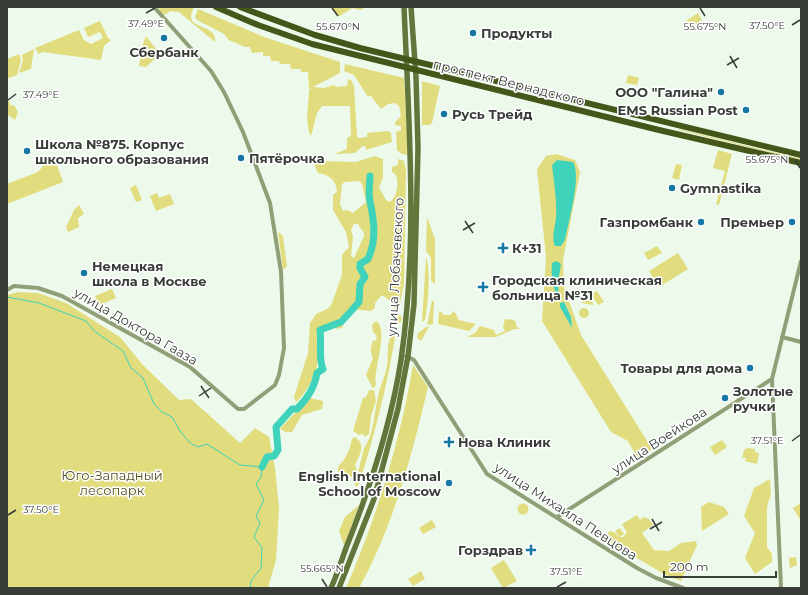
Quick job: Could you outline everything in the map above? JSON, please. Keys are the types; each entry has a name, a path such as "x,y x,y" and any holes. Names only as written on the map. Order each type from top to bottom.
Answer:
{"main road":[{"name":"проспект Вернадского","path":"216,7 258,25 312,44 407,69 673,134 801,163"},
{"name":"проспект Вернадского","path":"240,7 315,35 360,48 801,155"},
{"name":"улица Лобачевского","path":"331,588 366,498 391,408 402,355 409,265 410,147 404,7"},
{"name":"улица Лобачевского","path":"339,588 374,499 398,409 408,356 416,261 418,148 416,71 411,7"}],"street":[{"name":"улица Доктора Гааза","path":"7,290 14,286 38,288 62,296 113,322 190,367 238,409 244,409 275,385 279,375 284,346 281,272 270,203 241,127 224,92 211,71 154,7"},
{"path":"673,134 670,132 670,127 676,124"},
{"path":"781,588 772,379 801,261"},
{"path":"782,338 801,342"},
{"path":"402,355 408,356"},
{"name":"улица Михаила Певцова","path":"408,356 413,358 487,474 646,573 683,588"},
{"name":"улица Воейкова","path":"557,517 772,379"}],"green space":[{"path":"158,7 194,7 191,16 192,21 213,33 215,42 179,12 170,11 165,15 161,13"},
{"path":"332,7 367,7 360,10 352,8 340,16 336,15"},
{"path":"198,9 264,37 340,62 340,73 309,89 308,72 301,72 301,69 291,69 290,64 280,64 279,61 271,61 270,56 263,56 263,52 252,53 250,47 245,47 229,40 224,34 197,20 195,17"},
{"path":"698,13 702,20 690,28 686,21"},
{"path":"100,21 108,38 111,40 104,46 101,60 43,52 39,54 35,48 79,30 84,40 91,44 103,38 100,32 88,37 84,28"},
{"path":"146,36 160,54 146,67 139,66 142,47"},
{"path":"34,49 31,69 19,73 23,60 22,55"},
{"path":"19,54 21,60 17,75 9,78 7,77 7,59"},
{"path":"345,64 404,78 407,155 402,154 397,150 396,132 401,130 401,126 395,125 395,122 401,116 399,106 395,103 388,104 381,109 370,95 368,97 354,75 344,71"},
{"path":"628,75 639,78 637,85 626,83"},
{"path":"348,79 351,80 354,86 357,137 367,137 367,133 388,131 391,133 392,142 366,150 365,146 363,146 355,153 334,154 347,149 347,138 351,136 350,106 322,106 317,113 311,136 307,119 309,90 313,87 324,88 334,85 336,87 347,86"},
{"path":"422,81 440,86 432,123 429,125 422,125"},
{"path":"7,97 11,106 14,105 18,112 15,120 7,114"},
{"path":"679,130 801,159 801,160"},
{"path":"718,150 732,154 719,205 716,204 725,171 713,168"},
{"path":"556,154 575,160 580,172 563,260 564,287 581,335 652,449 638,459 628,441 611,432 542,321 546,257 537,169 546,156"},
{"path":"375,156 383,159 383,178 379,187 386,200 390,202 396,193 397,186 397,178 392,172 392,167 398,165 398,159 404,161 406,170 404,284 398,313 402,318 401,322 398,323 394,318 393,303 382,295 375,303 375,308 371,311 351,309 343,316 343,327 338,329 329,323 317,332 318,363 308,388 296,402 294,397 308,353 310,323 316,314 329,308 332,303 342,275 342,255 349,247 346,232 333,210 333,195 337,192 335,184 329,176 318,173 314,164 318,161 356,162","holes":["359,181 362,184 366,202 353,213 347,210 343,211 340,204 342,184 345,182","354,224 358,224 364,233 354,258 351,256 353,236 351,230"]},
{"path":"51,162 57,165 63,182 7,204 7,184 38,172 44,165"},
{"path":"676,164 682,165 679,180 672,178"},
{"path":"136,185 142,200 136,202 130,188"},
{"path":"157,193 159,198 170,194 174,204 156,211 150,196"},
{"path":"79,205 84,214 78,218 79,227 68,232 66,227 74,210"},
{"path":"427,217 435,239 435,284 431,281 431,258 426,251"},
{"path":"278,232 283,236 287,266 283,270"},
{"path":"657,246 662,253 648,260 644,253"},
{"path":"678,253 688,269 659,287 649,271"},
{"path":"426,257 429,279 428,297 425,320 422,322"},
{"path":"112,289 116,298 99,305 95,296"},
{"path":"597,291 604,302 598,305 591,294"},
{"name":"Юго-Западный лесопарк","path":"18,292 38,293 66,303 120,337 142,364 179,400 191,399 240,443 255,428 269,437 275,468 279,508 276,560 268,588 7,588 7,295"},
{"path":"586,296 593,302 593,305 582,303 582,300"},
{"path":"432,301 434,301 433,324 427,325"},
{"path":"584,308 589,313 584,318 579,313"},
{"path":"439,311 442,312 443,315 450,315 454,311 459,320 476,324 469,331 438,324"},
{"path":"505,319 514,320 516,326 520,329 514,329 496,337 467,337 475,333 480,326 494,330 496,335 505,331 503,327"},
{"path":"376,321 380,326 381,342 375,379 376,385 374,388 366,375 373,358 371,348 373,341 376,340 377,336 373,332 372,325"},
{"path":"426,327 429,327 421,341 417,338 418,333"},
{"path":"396,331 376,427 359,484 356,487 355,485 364,448 372,430 379,393 388,362 388,347 390,338"},
{"path":"413,365 428,387 408,464 392,516 371,565 359,588 346,588 368,534 386,478 408,394"},
{"path":"369,390 374,390 376,401 371,416 369,434 365,437 363,434 359,435 353,431 363,398 366,397"},
{"path":"310,398 323,401 322,409 302,415 292,432 286,432 280,429 288,421"},
{"path":"355,437 361,443 361,450 355,465 357,469 352,477 338,472 338,469 347,454 352,439"},
{"path":"722,440 727,447 715,455 710,447"},
{"path":"747,448 755,449 755,452 759,453 757,464 745,461 746,458 742,458 744,450"},
{"path":"770,479 771,494 767,507 767,547 772,554 772,562 755,574 745,558 755,533 744,516 754,488"},
{"path":"709,502 724,507 729,514 702,531 701,507"},
{"path":"801,503 801,521 793,508"},
{"path":"521,504 525,504 527,505 527,513 521,514 518,511 518,507"},
{"path":"359,505 344,545 339,531 345,517"},
{"path":"637,515 640,520 643,517 649,519 653,525 642,533 654,550 669,551 681,543 696,541 697,545 681,581 664,574 606,540 609,531 614,532 619,537 615,531 620,528 624,534 620,537 623,537 627,533 622,524"},
{"path":"432,520 436,527 423,534 419,528"},
{"path":"796,557 797,565 790,568 789,558"},
{"path":"504,560 517,581 503,588 491,568"},
{"path":"421,571 425,579 413,586 408,579"}],"water":[{"path":"557,160 573,162 576,178 574,200 565,240 561,246 555,246 553,240 556,211 552,165"},
{"path":"557,261 561,264 558,282 559,297 555,292 552,276 552,263"},
{"path":"564,302 571,317 572,328 560,307 560,303"}],"waterway":[{"path":"262,467 267,457 274,456 278,450 276,427 292,409 297,409 304,401 312,388 317,373 323,369 321,360 320,330 341,322 359,302 360,284 365,277 360,268 360,264 368,259 374,237 369,195 370,176"},
{"path":"7,297 39,303 86,321 94,331 123,351 131,368 143,378 154,404 162,412 172,417 180,431 190,443 198,447 207,444 240,465 262,467 261,477 256,484 264,500 256,516 260,523 254,537 262,548 261,568 251,581 250,588"}],"place":[{"name":"Продукты","path":"473,33"},
{"name":"Сбербанк","path":"164,38"},
{"name":"ООО \"Галина\"","path":"721,92"},
{"name":"EMS Russian Post","path":"746,110"},
{"name":"Русь Трейд","path":"444,114"},
{"name":"Школа №875. Корпус школьного образования","path":"27,151"},
{"name":"Пятёрочка","path":"241,158"},
{"name":"Gymnastika","path":"672,188"},
{"name":"Газпромбанк","path":"701,222"},
{"name":"Премьер","path":"792,222"},
{"name":"К+31","path":"503,248"},
{"name":"Немецкая школа в Москве","path":"84,273"},
{"name":"Городская клиническая больница №31","path":"483,287"},
{"name":"Товары для дома","path":"750,368"},
{"name":"Золотые ручки","path":"725,398"},
{"name":"Нова Клиник","path":"449,442"},
{"name":"English International School of Moscow","path":"449,483"},
{"name":"Горздрав","path":"531,550"}]}
